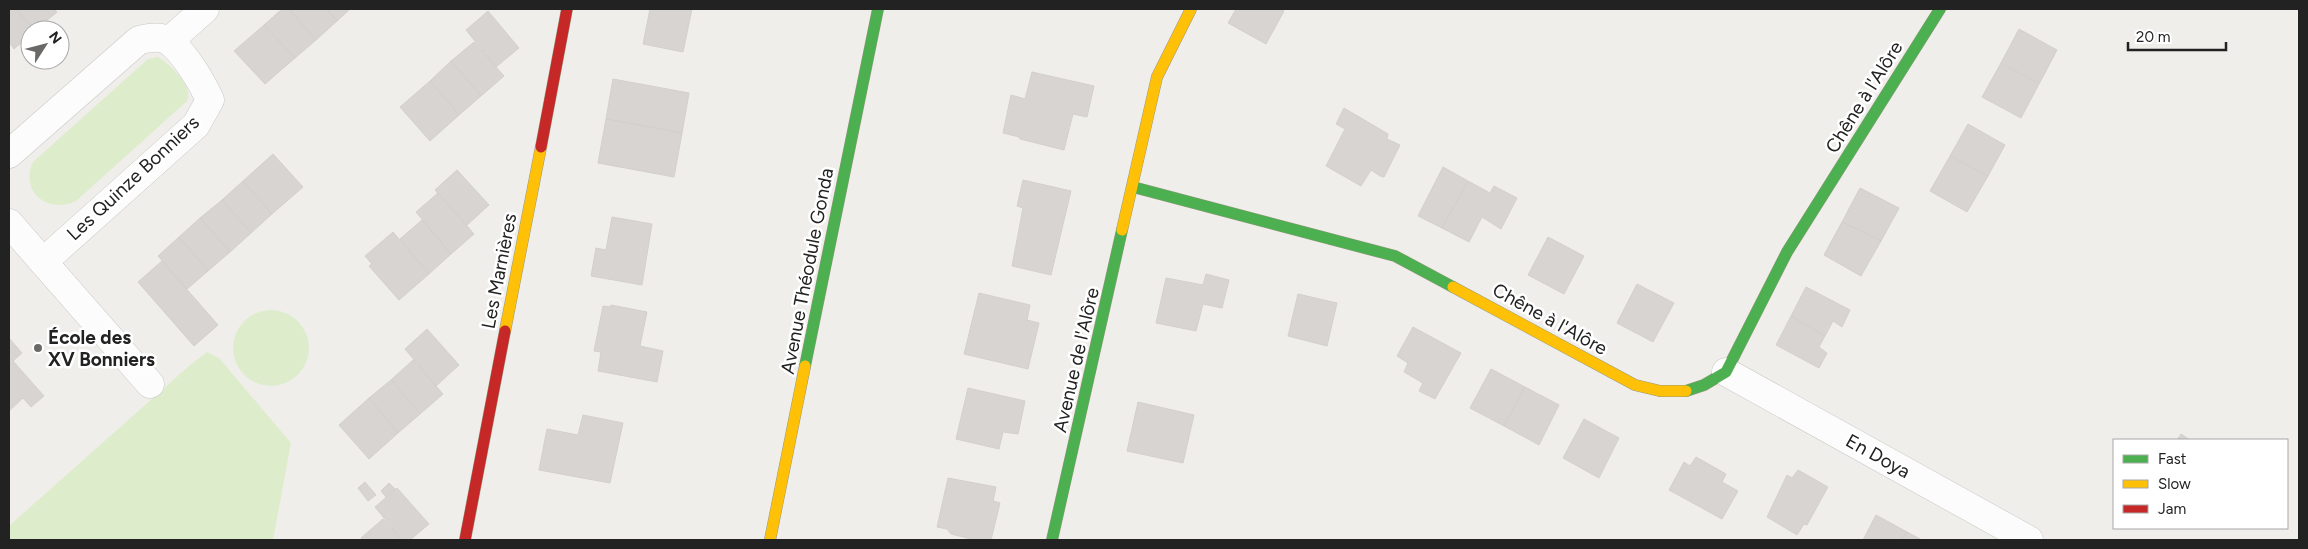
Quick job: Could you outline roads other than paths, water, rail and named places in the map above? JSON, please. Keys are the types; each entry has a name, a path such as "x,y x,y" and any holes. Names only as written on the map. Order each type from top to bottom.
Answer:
{"street":[{"path":"9,154 140,40 153,37 169,41 205,9"},
{"name":"Les Marnières","path":"465,540 567,9"},
{"name":"Avenue Théodule Gonda","path":"770,540 878,9"},
{"path":"1133,187 1157,78 1191,9"},
{"name":"Chêne à l'Alôre","path":"1133,187 1395,256 1635,385 1656,392 1676,393 1694,390 1709,384 1726,372 1787,252 1940,9"},
{"name":"Les Quinze Bonniers","path":"42,262 196,125 210,100 201,80 169,41"},
{"name":"Avenue de l'Alôre","path":"1052,540 1133,187"},
{"path":"9,223 150,384"},
{"name":"En Doya","path":"1726,372 2030,540"}],"place":[{"name":"École des XV Bonniers","path":"38,348"}]}
